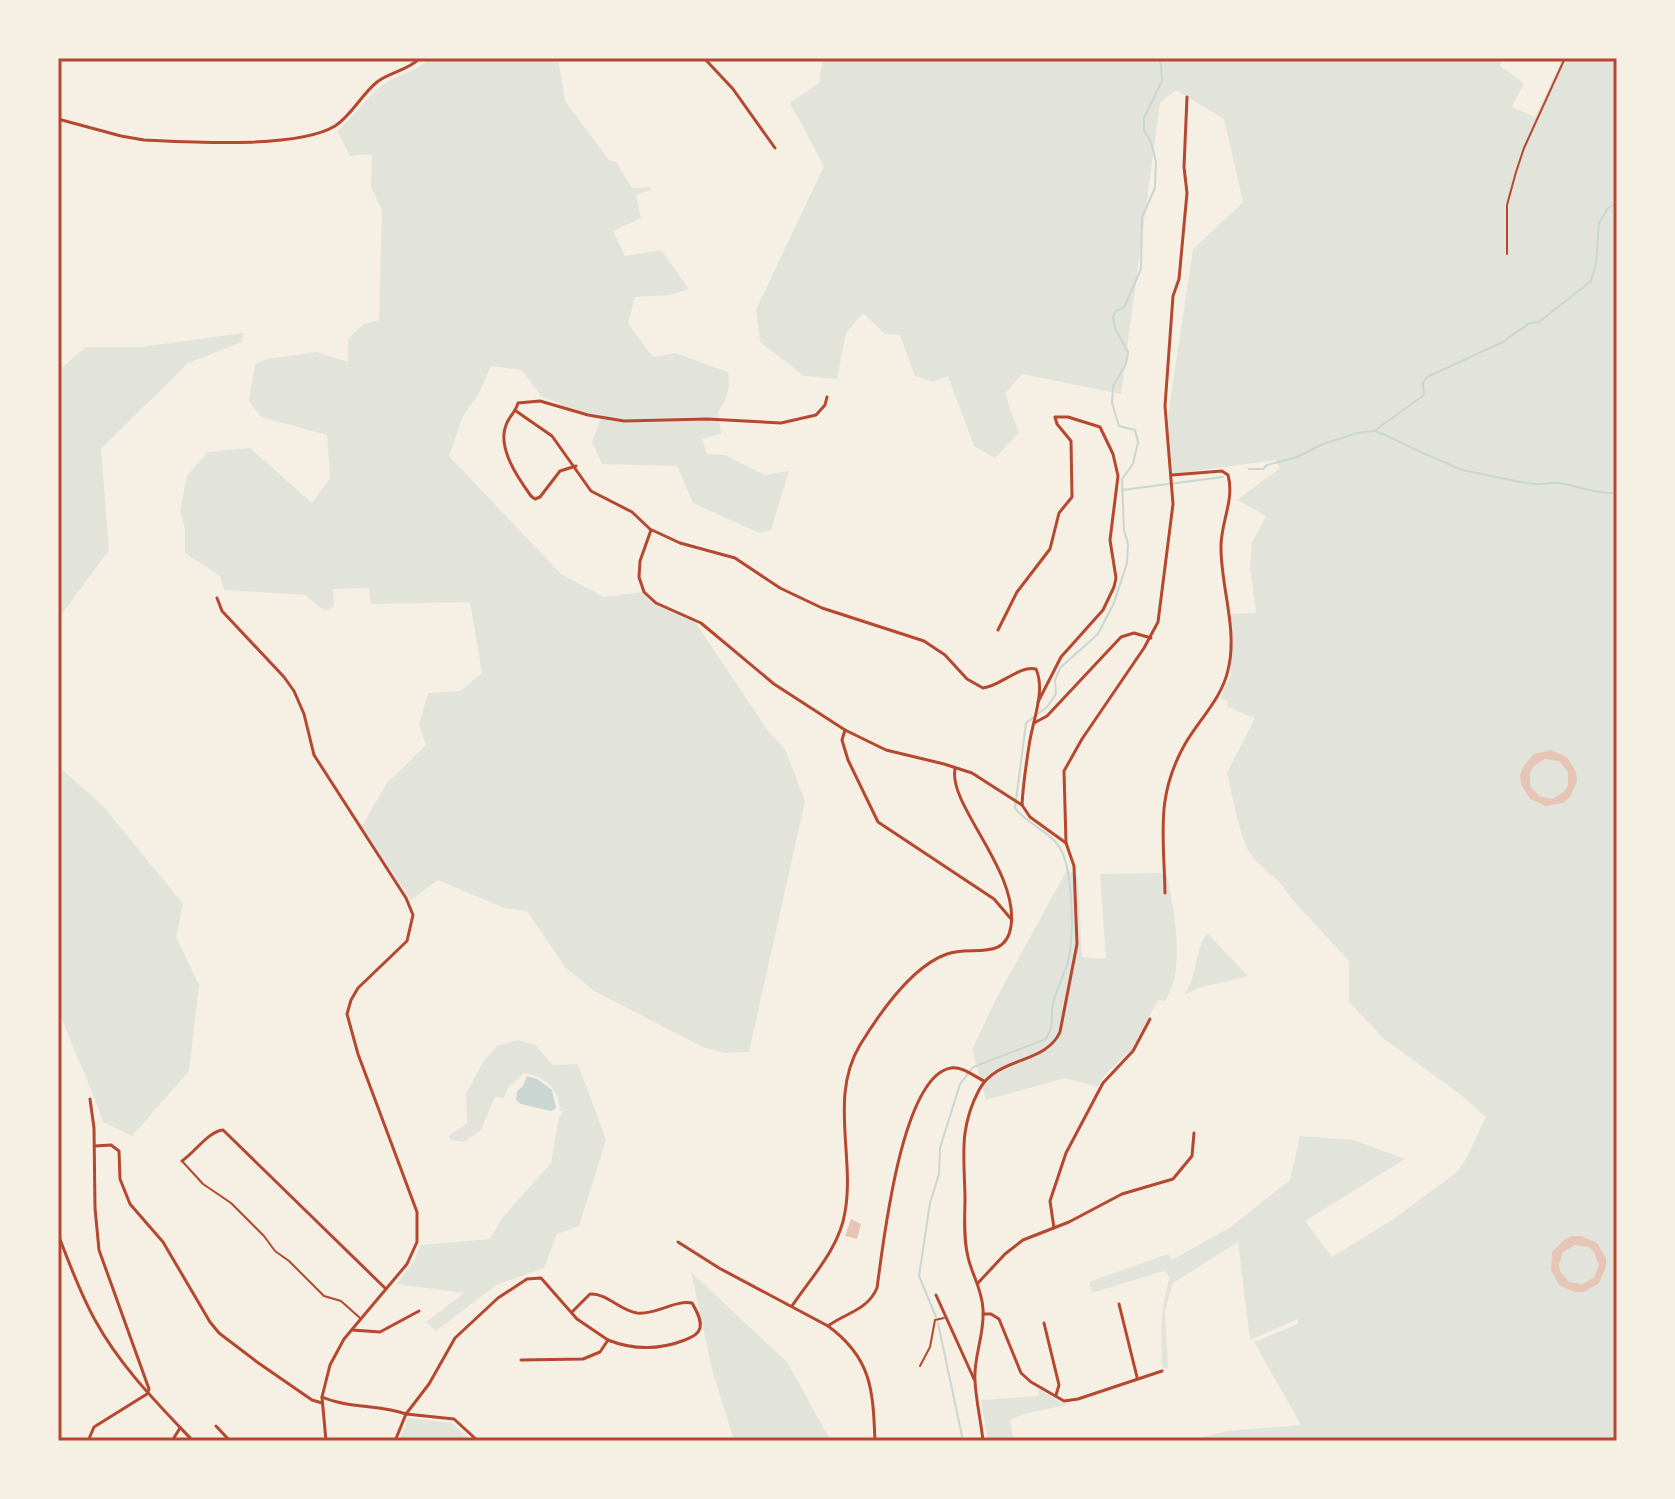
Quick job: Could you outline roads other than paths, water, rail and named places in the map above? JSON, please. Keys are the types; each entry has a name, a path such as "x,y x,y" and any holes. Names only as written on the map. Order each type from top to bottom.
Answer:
{"street":[{"path":"58,119 144,140 291,139 332,127 344,119 364,93 379,81 415,64 420,58"},
{"path":"704,58 733,89 775,148"},
{"path":"974,1379 982,1342 983,1314 978,1283 966,1245 962,1144 967,1116 984,1081 998,1069 1050,1046 1060,1032 1077,944 1074,866 1066,843 1064,782 1067,762 1151,638 1158,622 1173,484 1165,406 1173,296 1179,279 1187,193 1184,167 1187,97"},
{"path":"576,466 560,471 540,497 535,499 531,496 511,465 505,445 504,429 518,403 540,401 588,415 624,421 707,419 781,423 816,415 825,405 827,397"},
{"path":"516,411 552,436 591,491 632,512 651,530 680,543 735,558 780,588 822,608 924,641 945,655 967,679 983,688 1007,680 1025,668 1036,669 1038,702 1018,803"},
{"path":"998,630 1017,592 1050,549 1059,513 1072,497 1071,441 1055,417 1068,417 1100,427 1113,454 1118,476 1110,535 1116,578 1114,587 1103,610 1061,657 1038,702"},
{"path":"1165,893 1162,808 1167,784 1186,741 1222,686 1229,669 1230,650 1220,544 1230,491 1228,475 1218,471 1172,475"},
{"path":"651,530 638,570 641,584 649,597 701,623 774,684 845,730 886,750 956,768 981,778 1018,803 1030,817 1066,843"},
{"path":"217,598 222,611 294,691 304,714 314,755 412,910 413,923 407,941 358,988 347,1014 350,1033 419,1221 417,1242 413,1253 352,1330 330,1365 322,1400 326,1441"},
{"path":"1034,721 1047,716 1121,637 1134,633 1151,638"},
{"path":"845,730 842,740 848,760 878,822 994,899 1012,920"},
{"path":"792,1306 834,1243 845,1213 845,1085 851,1062 861,1044 889,1003 926,966 950,952 994,950 1008,936 1013,912 1002,876 957,788 956,768"},
{"path":"1054,1228 1050,1201 1058,1173 1081,1124 1113,1071 1131,1055 1150,1019"},
{"path":"828,1326 853,1313 874,1295 898,1163 913,1113 926,1088 950,1068 962,1070 984,1081"},
{"path":"90,1099 99,1250 148,1384 147,1394"},
{"path":"182,1161 216,1131 223,1130 386,1289"},
{"path":"978,1283 1012,1247 1122,1194 1173,1179 1192,1156 1196,1139 1194,1133"},
{"path":"95,1146 111,1145 119,1151 120,1179 130,1204 163,1242 219,1333 301,1392 350,1406 389,1408 406,1414 454,1419 478,1441"},
{"path":"58,1234 96,1323 147,1394 193,1441"},
{"path":"678,1242 719,1268 828,1326 844,1339 865,1366 871,1384 875,1441"},
{"path":"395,1441 406,1414 429,1384 455,1338 498,1298 527,1279 541,1278 571,1313 608,1340 631,1347 666,1346 692,1337 701,1326 692,1303 685,1302 656,1312 637,1313 620,1308 597,1294 590,1294 571,1313"},
{"path":"936,1295 974,1379 983,1441"},
{"path":"1119,1304 1137,1377"},
{"path":"352,1330 380,1332 419,1311"},
{"path":"983,1314 999,1319 1024,1376 1064,1401 1162,1371"},
{"path":"1044,1323 1059,1383 1056,1395"},
{"path":"521,1360 583,1359 600,1352 608,1340"},
{"path":"88,1441 94,1427 147,1394"},
{"path":"216,1426 230,1441"},
{"path":"172,1441 180,1428"},
{"path":"58,1439 80,1441"}],"lane":[{"path":"182,1161 203,1184 231,1203 275,1251 324,1296 341,1301 361,1319"},
{"path":"920,1366 930,1347 935,1320 944,1318"}],"waterway":[{"path":"936,1317 919,1276 930,1203 939,1174 940,1148 960,1084 973,1067 1046,1039 1054,998 1069,957 1071,901 1064,858 1056,843 1015,808 1026,723 1047,707 1056,694 1055,680 1060,668 1098,634 1114,603 1127,563 1122,479 1133,464 1138,442 1135,430 1119,426 1112,403 1113,386 1126,364 1128,352 1115,328 1113,317 1116,311 1124,307 1141,269 1142,217 1155,188 1156,162 1144,130 1144,118 1162,81 1161,64 1157,58"},
{"path":"1249,469 1263,469 1323,444 1374,431 1424,395 1423,383 1427,377 1505,341 1529,323 1539,322 1591,281 1596,264 1599,223 1608,208 1617,203"},
{"path":"1375,431 1464,470 1525,483 1558,483 1613,493"},
{"path":"1122,490 1223,477"},
{"path":"938,1323 963,1441"}]}
